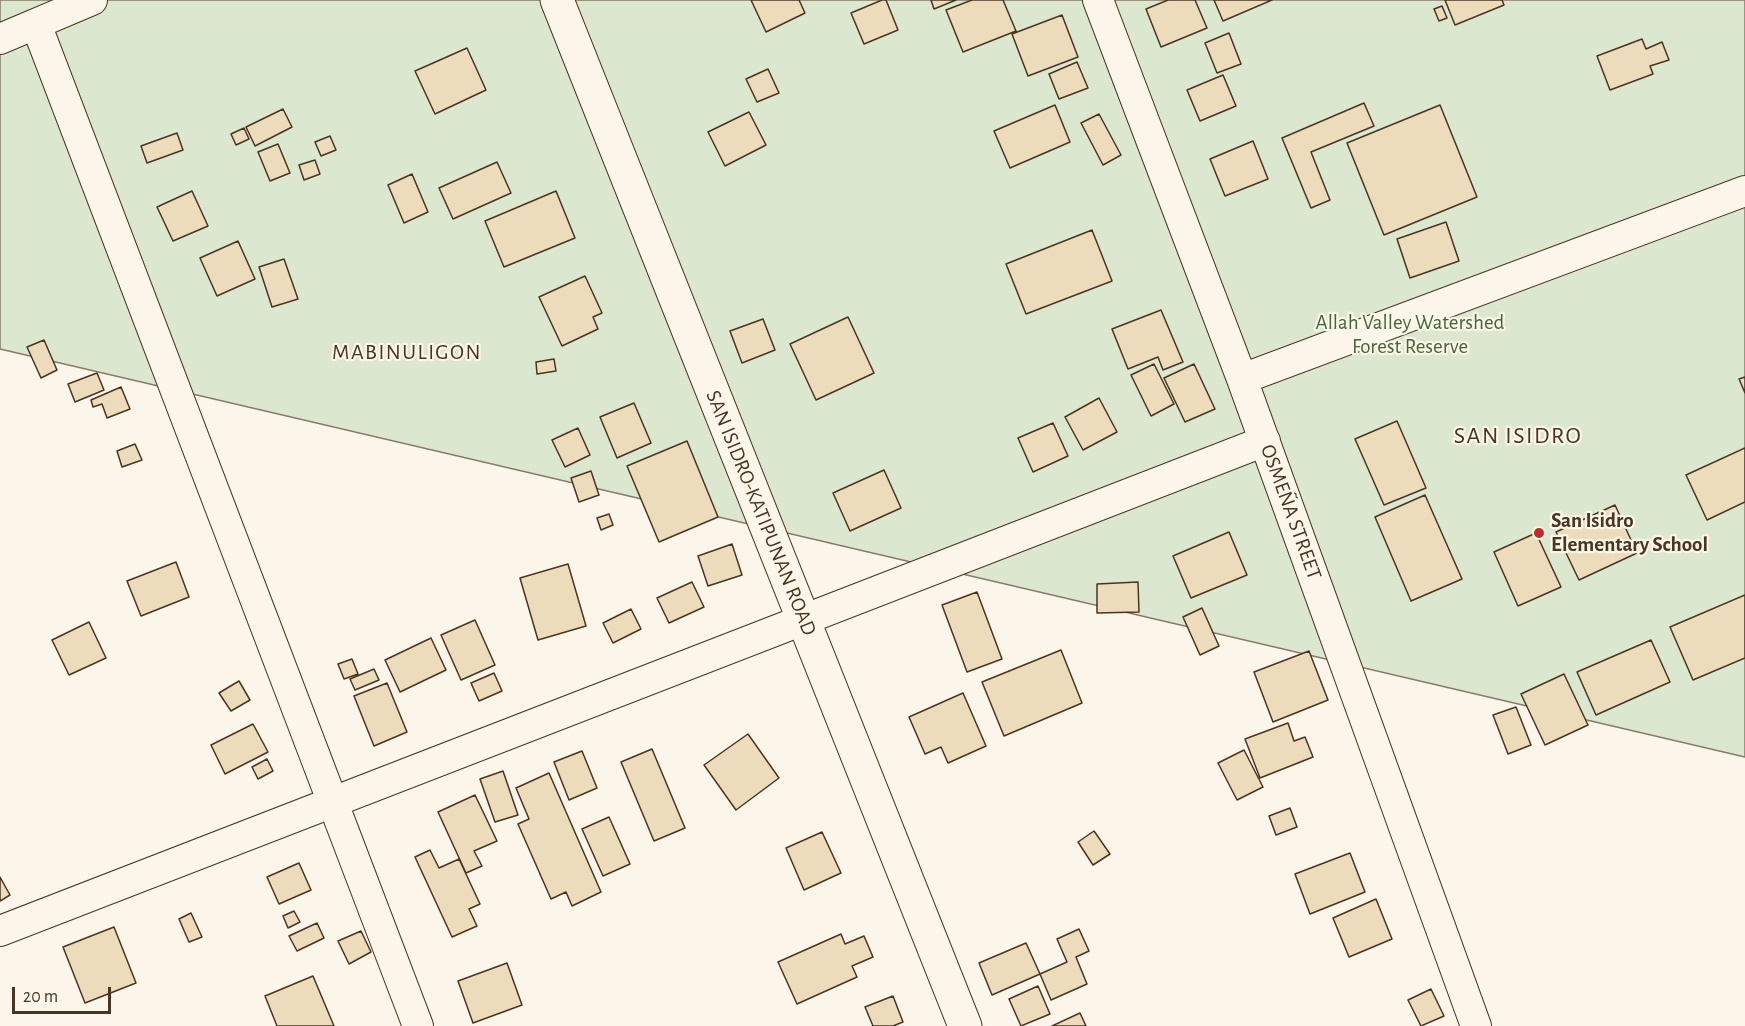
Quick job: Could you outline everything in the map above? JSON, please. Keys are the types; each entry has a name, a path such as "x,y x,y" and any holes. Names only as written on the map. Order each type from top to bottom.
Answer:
{"street":[{"path":"0,39 92,0"},
{"name":"SAN ISIDRO-KATIPUNAN ROAD","path":"557,0 965,1026"},
{"name":"OSMEÑA STREET","path":"1098,0 1265,441 1476,1026"},
{"path":"36,24 418,1026"},
{"path":"1242,379 1745,191"},
{"path":"0,931 1265,441"}],"green space":[{"name":"Allah Valley Watershed Forest Reserve","path":"0,0 1745,0 1745,757 0,349"}],"building":[{"path":"751,0 799,0 805,13 766,32"},
{"path":"886,0 898,30 864,44 851,13"},
{"path":"931,0 956,0 934,9"},
{"path":"972,0 1003,0 1016,31 963,52 946,10"},
{"path":"1168,0 1195,0 1207,28 1161,47 1146,9"},
{"path":"1214,0 1272,0 1223,21"},
{"path":"1445,0 1502,0 1504,5 1455,25"},
{"path":"1442,6 1447,18 1439,21 1434,9"},
{"path":"1062,15 1078,57 1028,76 1012,34"},
{"path":"1229,33 1241,64 1217,73 1205,43"},
{"path":"1642,39 1646,49 1662,42 1669,60 1650,66 1653,74 1610,90 1597,56"},
{"path":"467,48 486,90 435,114 415,71"},
{"path":"1077,62 1088,88 1059,99 1049,74"},
{"path":"768,69 779,93 757,102 746,79"},
{"path":"1223,75 1236,106 1200,121 1187,90"},
{"path":"1364,103 1374,126 1311,152 1330,200 1311,208 1282,138"},
{"path":"1055,105 1070,142 1010,168 994,131"},
{"path":"1440,105 1477,197 1384,235 1347,143"},
{"path":"283,109 292,127 255,146 246,127"},
{"path":"749,112 766,145 725,166 708,132"},
{"path":"1099,114 1121,155 1103,165 1081,123"},
{"path":"244,128 249,139 236,145 231,134"},
{"path":"177,133 183,150 147,163 141,146"},
{"path":"330,136 336,150 321,156 315,142"},
{"path":"1253,141 1268,179 1225,196 1210,159"},
{"path":"278,144 290,173 270,181 258,152"},
{"path":"315,160 320,174 304,180 299,165"},
{"path":"497,162 511,193 453,219 439,188"},
{"path":"412,174 428,212 404,223 388,185"},
{"path":"192,191 208,226 173,241 157,207"},
{"path":"556,191 575,238 504,267 485,221"},
{"path":"1446,222 1459,261 1410,278 1397,239"},
{"path":"1092,230 1112,281 1026,314 1006,264"},
{"path":"238,241 255,279 217,296 200,258"},
{"path":"284,259 298,299 272,307 259,267"},
{"path":"585,276 602,313 593,317 598,329 562,346 539,297"},
{"path":"1161,310 1183,362 1163,370 1158,357 1128,369 1112,329"},
{"path":"848,317 874,373 816,400 790,344"},
{"path":"763,319 775,350 742,363 730,331"},
{"path":"44,340 57,370 41,378 27,347"},
{"path":"554,359 556,371 537,374 536,362"},
{"path":"1154,364 1174,404 1151,416 1131,375"},
{"path":"1194,364 1215,409 1185,422 1164,378"},
{"path":"97,373 104,390 75,402 68,384"},
{"path":"1745,377 1745,393 1739,379"},
{"path":"121,387 130,409 107,418 102,404 93,407 91,400"},
{"path":"1099,398 1117,432 1083,450 1065,417"},
{"path":"634,403 651,443 617,458 600,417"},
{"path":"1397,421 1426,488 1384,505 1355,439"},
{"path":"1053,423 1068,456 1033,472 1018,438"},
{"path":"578,428 590,455 565,467 552,440"},
{"path":"687,441 718,517 659,542 627,466"},
{"path":"135,444 142,460 122,467 117,451"},
{"path":"1745,448 1745,502 1707,520 1686,475"},
{"path":"884,470 901,508 850,531 833,493"},
{"path":"591,471 599,495 579,502 571,478"},
{"path":"1425,495 1462,579 1411,601 1375,517"},
{"path":"1615,505 1637,553 1579,580 1556,532"},
{"path":"609,514 613,525 601,530 597,518"},
{"path":"1229,532 1247,575 1191,598 1173,556"},
{"path":"1536,533 1561,587 1518,606 1494,552"},
{"path":"732,544 742,575 708,586 698,556"},
{"path":"176,562 189,597 141,616 127,581"},
{"path":"568,564 586,626 538,640 520,578"},
{"path":"692,582 704,607 669,623 657,598"},
{"path":"1138,582 1139,612 1097,613 1097,584"},
{"path":"977,592 1002,659 967,672 942,605"},
{"path":"1745,595 1745,658 1693,680 1670,627"},
{"path":"1202,608 1219,646 1200,655 1183,617"},
{"path":"631,609 641,629 613,643 603,623"},
{"path":"475,620 495,665 461,680 441,635"},
{"path":"89,622 106,658 69,675 52,640"},
{"path":"431,638 446,670 400,692 385,660"},
{"path":"1651,640 1670,682 1596,715 1577,672"},
{"path":"1061,650 1082,703 1004,736 982,682"},
{"path":"1309,651 1328,700 1273,722 1254,672"},
{"path":"352,659 358,674 344,679 338,664"},
{"path":"374,669 379,680 355,690 350,679"},
{"path":"494,673 502,691 479,701 471,683"},
{"path":"1564,674 1588,725 1545,745 1521,694"},
{"path":"239,681 250,700 231,711 219,693"},
{"path":"387,683 407,732 374,746 354,696"},
{"path":"963,693 986,746 948,763 941,747 925,754 909,717"},
{"path":"1516,707 1531,745 1508,754 1493,715"},
{"path":"1288,723 1294,741 1305,737 1313,757 1260,778 1245,739"},
{"path":"253,724 268,752 225,774 211,745"},
{"path":"748,734 779,778 736,810 704,765"},
{"path":"652,749 685,828 654,841 621,762"},
{"path":"1244,750 1263,787 1237,800 1218,763"},
{"path":"582,751 597,788 569,800 554,762"},
{"path":"267,759 273,771 258,779 252,767"},
{"path":"503,771 518,815 495,822 480,779"},
{"path":"549,773 601,892 572,906 566,892 551,899 518,824 529,819 516,788"},
{"path":"475,795 497,841 474,851 482,866 466,873 438,812"},
{"path":"1290,808 1297,827 1276,835 1269,816"},
{"path":"609,817 630,864 603,876 582,829"},
{"path":"1094,831 1110,854 1093,865 1078,842"},
{"path":"822,832 841,873 804,890 786,848"},
{"path":"430,850 439,868 459,859 480,904 469,909 477,926 452,937 415,857"},
{"path":"1350,853 1365,892 1310,914 1295,874"},
{"path":"299,863 311,890 279,904 267,877"},
{"path":"0,877 10,895 0,901"},
{"path":"1376,899 1392,939 1349,957 1333,918"},
{"path":"294,911 300,922 288,928 283,916"},
{"path":"191,913 202,937 189,942 179,919"},
{"path":"317,923 324,938 297,951 289,936"},
{"path":"114,927 136,983 85,1003 63,947"},
{"path":"1079,929 1089,951 1076,957 1087,984 1051,1000 1040,974 1067,962 1057,939"},
{"path":"361,931 371,952 349,964 338,941"},
{"path":"841,934 845,944 864,936 873,957 852,966 857,977 797,1004 778,962"},
{"path":"1026,943 1040,974 992,995 979,963"},
{"path":"507,963 522,1005 473,1023 458,981"},
{"path":"313,976 334,1026 277,1026 265,996"},
{"path":"1038,986 1050,1014 1021,1026 1009,999"},
{"path":"1431,989 1444,1016 1421,1026 1408,1000"},
{"path":"893,996 903,1022 893,1026 873,1026 865,1007"},
{"path":"1080,1013 1086,1026 1052,1026"}],"place":[{"name":"San Isidro Elementary School","path":"1539,533"}],"district":[{"name":"MABINULIGON","path":"407,352"},
{"name":"SAN ISIDRO","path":"1518,436"}]}
